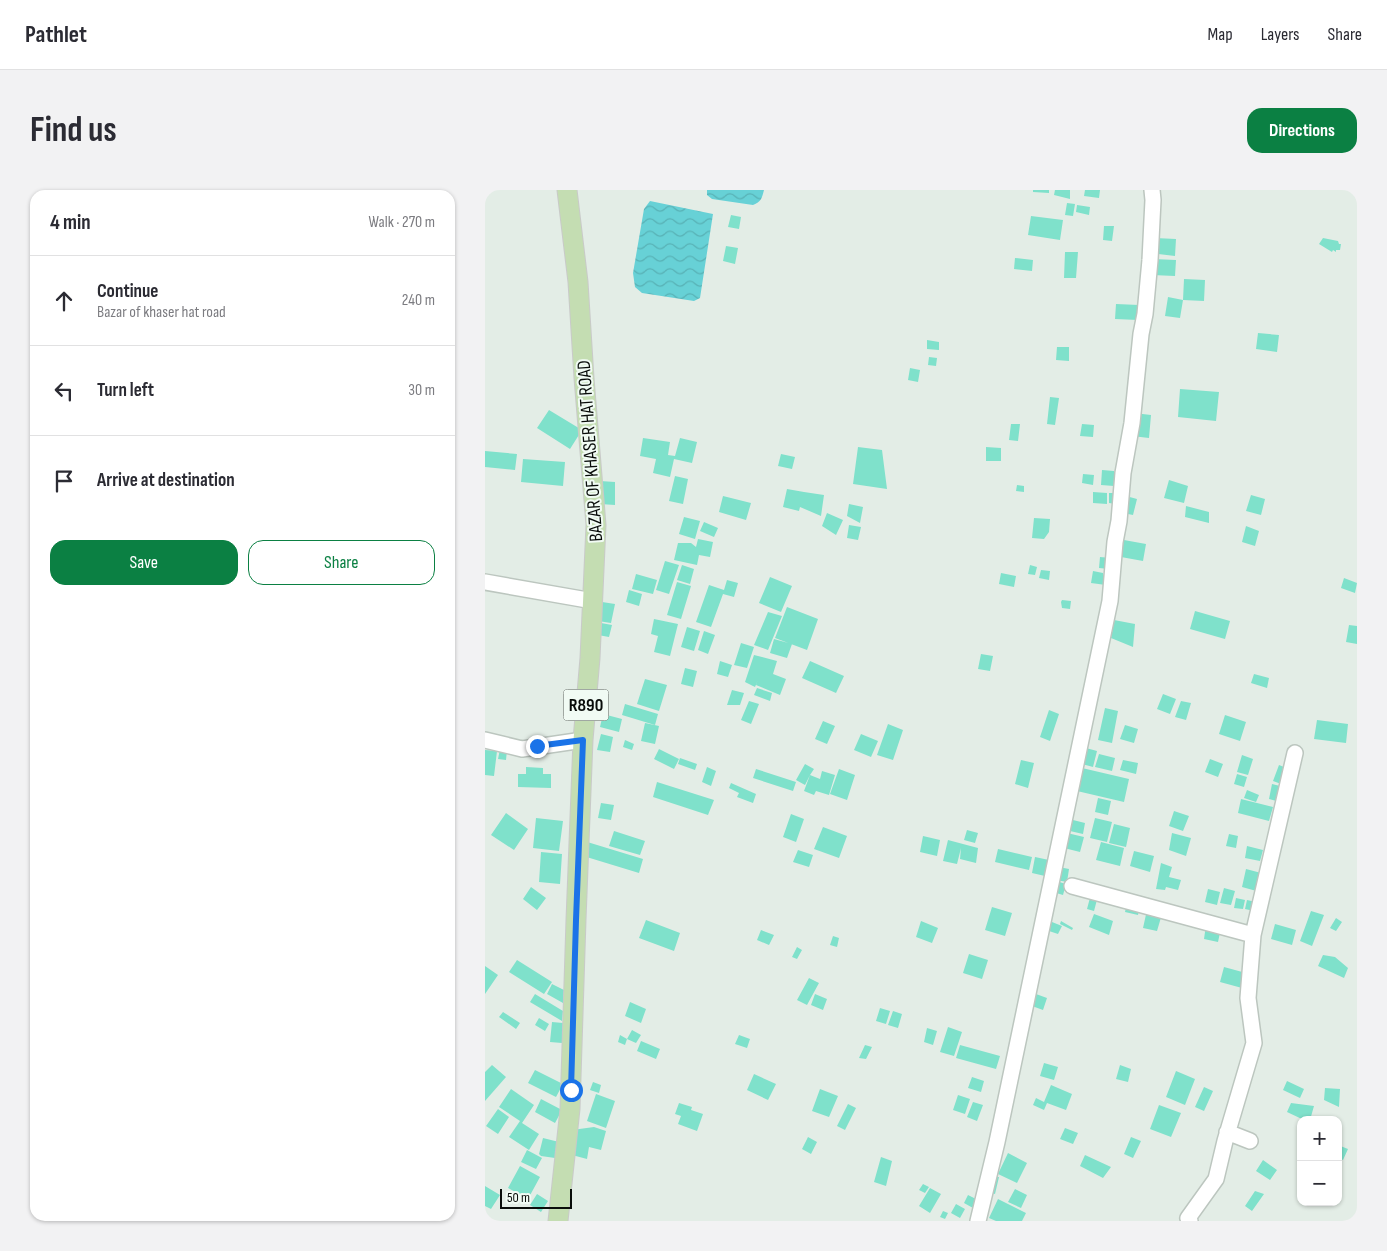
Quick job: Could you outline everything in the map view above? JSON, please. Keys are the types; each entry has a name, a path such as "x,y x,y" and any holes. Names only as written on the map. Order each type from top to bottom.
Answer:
{"main road":[{"name":"BAZAR OF KHASER HAT ROAD","path":"558,1221 570,1109 583,740 590,658 596,525 578,282 567,190"}],"street":[{"path":"978,1221 997,1142 1110,601 1123,473 1133,415 1141,334 1145,314 1150,260 1152,190"},
{"path":"485,582 593,601"},
{"path":"485,740 522,749 583,740"},
{"path":"1190,1221 1188,1218 1216,1179 1227,1132 1255,1043 1247,998 1253,935 1295,753"},
{"path":"1072,886 1253,935"},
{"path":"1227,1132 1251,1142"}],"water":[{"path":"707,190 764,190 761,199 753,205 712,199 707,195"},
{"path":"650,201 713,214 700,298 694,301 642,293 635,287 633,273 644,209"}],"building":[{"path":"1033,190 1049,190 1049,193 1033,192"},
{"path":"1055,190 1070,190 1070,199 1054,195"},
{"path":"1085,190 1100,190 1099,198 1084,196"},
{"path":"1067,203 1075,204 1073,216 1065,215"},
{"path":"1077,205 1090,207 1089,215 1076,212"},
{"path":"731,215 741,217 739,229 728,227"},
{"path":"1031,216 1063,220 1060,240 1028,235"},
{"path":"1104,226 1114,226 1112,241 1103,240"},
{"path":"1155,238 1176,239 1175,256 1150,253"},
{"path":"1323,238 1338,241 1341,244 1340,250 1336,250 1336,252 1333,250 1332,252 1319,244"},
{"path":"726,246 738,248 735,264 723,261"},
{"path":"1065,252 1078,252 1076,278 1064,278"},
{"path":"1015,258 1033,260 1032,271 1014,269"},
{"path":"1153,259 1176,260 1175,276 1152,275"},
{"path":"1184,279 1205,280 1204,301 1183,300"},
{"path":"1168,297 1183,300 1180,318 1165,316"},
{"path":"1116,304 1139,305 1138,320 1115,319"},
{"path":"1258,333 1279,335 1277,352 1256,349"},
{"path":"927,340 939,342 939,350 927,349"},
{"path":"1057,347 1069,347 1069,361 1056,360"},
{"path":"929,357 937,358 936,366 928,365"},
{"path":"910,368 920,370 918,382 908,380"},
{"path":"1180,389 1219,392 1216,421 1178,417"},
{"path":"1050,397 1059,398 1055,425 1047,424"},
{"path":"549,410 582,430 570,449 537,428"},
{"path":"1134,413 1151,415 1149,438 1132,436"},
{"path":"1011,424 1020,424 1018,441 1009,440"},
{"path":"1082,424 1094,425 1093,437 1080,436"},
{"path":"643,438 670,442 668,455 675,456 680,438 697,442 692,463 674,459 670,477 653,473 656,459 640,456"},
{"path":"858,447 882,450 887,489 853,484"},
{"path":"986,447 1001,448 1001,461 986,461"},
{"path":"485,451 517,454 515,470 485,467"},
{"path":"781,454 795,457 792,469 778,466"},
{"path":"523,459 565,462 563,486 521,482"},
{"path":"1102,470 1114,471 1114,486 1101,485"},
{"path":"1083,474 1094,475 1093,485 1082,483"},
{"path":"675,476 688,479 683,504 669,501"},
{"path":"1169,480 1188,486 1184,503 1164,498"},
{"path":"600,481 615,482 615,505 600,504"},
{"path":"1017,485 1024,486 1024,492 1016,491"},
{"path":"787,489 824,495 821,516 800,507 799,511 783,507"},
{"path":"1093,492 1107,493 1107,504 1093,503"},
{"path":"1109,493 1116,493 1116,504 1109,503"},
{"path":"1251,495 1265,499 1261,515 1246,511"},
{"path":"723,496 751,503 746,520 719,512"},
{"path":"1126,496 1137,499 1133,515 1123,513"},
{"path":"849,504 863,507 860,523 847,516"},
{"path":"1186,506 1209,512 1209,523 1185,517"},
{"path":"827,513 843,520 836,535 822,526"},
{"path":"684,517 700,521 695,539 679,534"},
{"path":"1034,518 1050,519 1049,532 1044,539 1032,538"},
{"path":"704,522 718,528 714,537 700,531"},
{"path":"849,525 861,527 858,540 847,538"},
{"path":"1246,526 1259,531 1255,546 1242,542"},
{"path":"698,539 713,542 710,557 699,555 697,565 674,560 678,543 691,543 696,547"},
{"path":"1124,540 1146,544 1143,561 1121,557"},
{"path":"1100,557 1111,558 1109,569 1099,568"},
{"path":"665,561 679,565 669,594 656,590"},
{"path":"682,565 694,569 690,584 677,580"},
{"path":"1030,565 1037,567 1035,575 1028,574"},
{"path":"1041,570 1050,571 1049,580 1039,578"},
{"path":"1093,571 1103,573 1106,585 1091,583"},
{"path":"1001,573 1016,576 1014,587 999,584"},
{"path":"636,574 657,580 653,594 632,589"},
{"path":"770,577 792,586 781,612 759,603"},
{"path":"1344,578 1357,583 1355,593 1341,588"},
{"path":"727,580 738,583 734,597 723,594 711,627 696,622 709,585 724,590"},
{"path":"677,582 691,586 681,619 667,615"},
{"path":"629,590 642,594 639,606 626,602"},
{"path":"1062,600 1071,601 1070,609 1062,608"},
{"path":"602,602 615,604 611,623 598,621"},
{"path":"787,607 818,619 807,650 775,638"},
{"path":"1195,611 1230,621 1225,639 1190,629"},
{"path":"768,612 782,616 768,650 754,645"},
{"path":"654,619 678,624 670,656 654,652 658,636 651,634"},
{"path":"1114,620 1135,624 1133,647 1111,638"},
{"path":"601,623 612,625 609,637 598,635"},
{"path":"1349,625 1357,626 1357,644 1346,642"},
{"path":"687,627 700,631 694,651 681,647"},
{"path":"704,631 715,635 708,654 698,650"},
{"path":"774,639 792,644 787,658 770,653"},
{"path":"741,643 754,647 747,668 734,665"},
{"path":"981,654 993,656 990,671 978,669"},
{"path":"754,655 777,661 773,674 786,679 780,695 756,685 758,680 755,687 745,682"},
{"path":"720,661 732,665 728,677 717,674"},
{"path":"810,661 844,676 836,693 802,678"},
{"path":"685,668 697,671 693,687 681,684"},
{"path":"1254,674 1269,678 1267,688 1251,683"},
{"path":"645,679 667,685 659,711 637,704"},
{"path":"757,688 772,693 770,701 754,695"},
{"path":"732,690 744,693 740,705 727,705"},
{"path":"1163,694 1176,699 1170,714 1157,709"},
{"path":"749,701 759,704 751,724 741,720"},
{"path":"1181,701 1191,703 1186,720 1175,717"},
{"path":"625,704 658,714 655,725 622,715"},
{"path":"1105,708 1118,711 1112,743 1098,740"},
{"path":"1049,710 1059,714 1050,741 1040,737"},
{"path":"603,714 622,719 619,732 600,727"},
{"path":"1225,715 1246,722 1240,741 1219,734"},
{"path":"1317,720 1348,724 1346,743 1314,739"},
{"path":"823,721 835,726 827,744 815,739"},
{"path":"645,723 659,726 655,744 641,741"},
{"path":"888,724 903,730 893,760 877,755"},
{"path":"1125,725 1138,729 1134,743 1120,739"},
{"path":"601,734 613,737 610,752 597,750"},
{"path":"861,734 878,741 871,757 854,750"},
{"path":"625,740 634,744 632,750 623,747"},
{"path":"1086,748 1097,751 1093,767 1082,764"},
{"path":"500,749 507,750 506,760 498,759"},
{"path":"659,749 679,759 674,769 654,759"},
{"path":"485,750 497,751 494,776 485,775"},
{"path":"1099,754 1115,758 1112,771 1095,767"},
{"path":"1242,755 1253,759 1248,775 1237,772"},
{"path":"680,758 697,764 695,770 678,764"},
{"path":"1210,759 1223,764 1218,777 1205,772"},
{"path":"1021,760 1034,763 1028,788 1015,784"},
{"path":"1123,760 1138,763 1136,774 1120,770"},
{"path":"805,764 814,769 805,785 796,780"},
{"path":"1279,765 1289,769 1284,785 1273,781"},
{"path":"526,767 543,768 543,774 551,774 551,788 518,787 518,774 526,774"},
{"path":"707,767 716,771 711,786 702,782"},
{"path":"1082,768 1129,779 1124,802 1077,791"},
{"path":"756,769 796,782 793,791 753,778"},
{"path":"839,769 855,775 847,800 830,794"},
{"path":"822,771 835,775 829,795 816,791 814,795 804,791 810,775 820,779"},
{"path":"1237,774 1247,777 1244,787 1234,784"},
{"path":"657,782 714,800 708,815 653,797"},
{"path":"731,783 756,794 753,803 737,797 739,793 729,788"},
{"path":"1272,784 1284,787 1280,802 1269,799"},
{"path":"1247,790 1259,795 1256,802 1244,798"},
{"path":"1098,798 1111,801 1108,815 1095,812"},
{"path":"1241,799 1273,807 1269,821 1238,813"},
{"path":"601,803 614,805 611,820 598,818"},
{"path":"1174,811 1189,816 1183,831 1169,826"},
{"path":"506,813 528,829 514,850 491,835"},
{"path":"791,814 804,819 796,842 783,837"},
{"path":"536,818 563,821 559,851 533,848"},
{"path":"1095,818 1112,822 1107,842 1090,838"},
{"path":"1073,820 1085,823 1083,834 1070,831"},
{"path":"1114,824 1130,828 1126,847 1109,843"},
{"path":"823,827 847,836 839,858 814,849"},
{"path":"967,830 978,833 975,843 964,840"},
{"path":"614,831 645,841 640,855 609,846"},
{"path":"1067,833 1084,837 1080,852 1064,848"},
{"path":"1172,833 1191,838 1186,856 1169,850"},
{"path":"1229,834 1238,836 1236,848 1226,846"},
{"path":"923,836 940,840 937,856 920,852"},
{"path":"948,840 978,848 976,863 960,859 961,848 957,864 943,861"},
{"path":"584,841 643,859 639,873 580,855"},
{"path":"1101,842 1124,848 1120,866 1096,860"},
{"path":"1247,846 1263,850 1260,861 1245,858"},
{"path":"998,849 1032,857 1029,870 995,862"},
{"path":"798,850 813,855 809,867 793,862"},
{"path":"1134,851 1154,856 1150,872 1130,866"},
{"path":"541,852 562,854 560,884 539,882"},
{"path":"1035,857 1049,860 1045,876 1032,873"},
{"path":"1161,863 1172,867 1169,877 1181,880 1178,890 1166,887 1165,890 1156,889"},
{"path":"1059,867 1069,869 1067,882 1056,880"},
{"path":"1246,869 1265,874 1260,892 1242,887"},
{"path":"1056,881 1066,884 1063,895 1053,892"},
{"path":"531,887 546,898 537,910 523,899"},
{"path":"1224,888 1235,891 1231,905 1220,903"},
{"path":"1208,889 1220,892 1217,905 1205,902"},
{"path":"1091,894 1098,896 1094,911 1087,909"},
{"path":"1236,898 1245,900 1243,909 1234,908"},
{"path":"1247,900 1256,902 1254,911 1245,909"},
{"path":"1127,903 1140,906 1138,915 1125,912"},
{"path":"992,907 1012,913 1005,936 985,930"},
{"path":"1147,910 1162,914 1157,931 1143,928"},
{"path":"1311,911 1324,915 1312,946 1300,941"},
{"path":"1094,914 1113,921 1109,935 1089,927"},
{"path":"1336,918 1342,922 1336,931 1330,928"},
{"path":"646,920 680,933 674,951 639,938"},
{"path":"1047,920 1062,926 1058,934 1043,929"},
{"path":"921,921 938,928 932,943 916,937"},
{"path":"1061,921 1073,928 1072,930 1060,924"},
{"path":"1275,924 1296,930 1292,945 1271,939"},
{"path":"1206,925 1221,928 1218,942 1204,939"},
{"path":"761,930 774,935 769,945 757,940"},
{"path":"833,936 839,938 837,947 830,945"},
{"path":"797,947 802,950 797,959 792,957"},
{"path":"969,954 988,960 982,979 963,973"},
{"path":"1323,955 1335,957 1348,968 1344,978 1318,966"},
{"path":"517,960 552,982 544,994 509,972"},
{"path":"485,966 498,975 485,994"},
{"path":"1224,967 1246,973 1242,988 1220,982"},
{"path":"809,978 819,983 807,1005 797,1000"},
{"path":"552,984 564,990 563,1003 547,994"},
{"path":"535,994 563,1011 562,1021 530,1002"},
{"path":"815,994 827,999 823,1010 811,1005"},
{"path":"1036,994 1047,998 1043,1010 1032,1006"},
{"path":"630,1002 646,1009 641,1023 625,1016"},
{"path":"880,1008 890,1011 886,1024 876,1021"},
{"path":"893,1011 902,1014 898,1028 888,1025"},
{"path":"503,1012 520,1023 516,1029 499,1017"},
{"path":"539,1018 549,1024 545,1031 535,1025"},
{"path":"552,1022 563,1023 562,1043 550,1042"},
{"path":"948,1027 962,1032 954,1056 940,1052"},
{"path":"927,1028 937,1031 933,1045 924,1042"},
{"path":"632,1030 641,1035 636,1043 627,1039"},
{"path":"620,1035 627,1039 625,1045 618,1042"},
{"path":"739,1035 750,1039 747,1048 735,1044"},
{"path":"641,1041 660,1049 656,1059 637,1051"},
{"path":"865,1045 872,1047 866,1059 859,1058"},
{"path":"960,1045 1000,1056 996,1069 956,1058"},
{"path":"1044,1063 1058,1067 1054,1080 1040,1076"},
{"path":"492,1065 506,1077 485,1101 485,1072"},
{"path":"1120,1065 1131,1069 1128,1082 1116,1079"},
{"path":"535,1070 563,1084 556,1097 528,1083"},
{"path":"1176,1071 1195,1079 1185,1105 1166,1097"},
{"path":"754,1074 776,1084 768,1100 747,1090"},
{"path":"972,1077 984,1081 981,1092 968,1088"},
{"path":"1287,1081 1304,1089 1300,1098 1283,1090"},
{"path":"593,1082 601,1085 599,1093 590,1090"},
{"path":"1051,1085 1072,1094 1066,1110 1047,1103 1044,1110 1033,1105 1036,1098 1044,1102"},
{"path":"1204,1087 1213,1091 1204,1111 1195,1107"},
{"path":"1325,1088 1340,1089 1339,1107 1324,1100"},
{"path":"511,1089 534,1105 522,1123 539,1134 529,1150 509,1137 520,1121 499,1107"},
{"path":"820,1089 838,1096 829,1117 812,1111"},
{"path":"596,1094 615,1101 606,1128 587,1121"},
{"path":"958,1095 970,1099 965,1114 953,1110"},
{"path":"541,1099 562,1110 555,1123 535,1112"},
{"path":"973,1102 983,1105 977,1121 967,1117"},
{"path":"679,1103 692,1107 691,1110 703,1114 697,1131 678,1124 681,1116 675,1114"},
{"path":"1291,1103 1314,1106 1311,1116 1297,1117 1287,1112"},
{"path":"848,1104 856,1108 845,1130 837,1126"},
{"path":"1159,1105 1181,1113 1171,1137 1150,1129"},
{"path":"498,1109 509,1117 498,1134 486,1126"},
{"path":"594,1127 606,1131 601,1150 589,1147 587,1159 572,1155 572,1130"},
{"path":"1065,1128 1078,1133 1073,1144 1060,1139"},
{"path":"808,1137 817,1142 811,1154 802,1149"},
{"path":"1131,1137 1141,1141 1133,1158 1124,1154"},
{"path":"543,1138 559,1142 555,1158 539,1154"},
{"path":"1342,1147 1348,1149 1342,1160"},
{"path":"527,1150 542,1158 536,1169 521,1162"},
{"path":"1008,1153 1027,1163 1017,1183 998,1174"},
{"path":"1085,1155 1111,1167 1103,1178 1080,1166"},
{"path":"881,1157 892,1161 886,1186 874,1182"},
{"path":"1263,1160 1277,1170 1270,1180 1256,1171"},
{"path":"520,1166 540,1177 528,1199 508,1188"},
{"path":"996,1177 999,1177 995,1194 988,1192"},
{"path":"923,1184 929,1187 925,1193 919,1190"},
{"path":"485,1186 500,1195 491,1209 485,1206"},
{"path":"930,1188 941,1194 930,1213 919,1206"},
{"path":"1015,1189 1027,1195 1021,1208 1008,1202"},
{"path":"1255,1191 1264,1194 1252,1211 1245,1206"},
{"path":"537,1194 548,1201 541,1212 530,1205"},
{"path":"968,1195 978,1200 973,1208 964,1203"},
{"path":"998,1199 1026,1213 1022,1221 996,1221 989,1218"},
{"path":"956,1204 965,1209 960,1218 951,1213"},
{"path":"943,1211 948,1213 945,1219 940,1217"}],"route":[{"path":"537,746 583,740 571,1090"}]}
